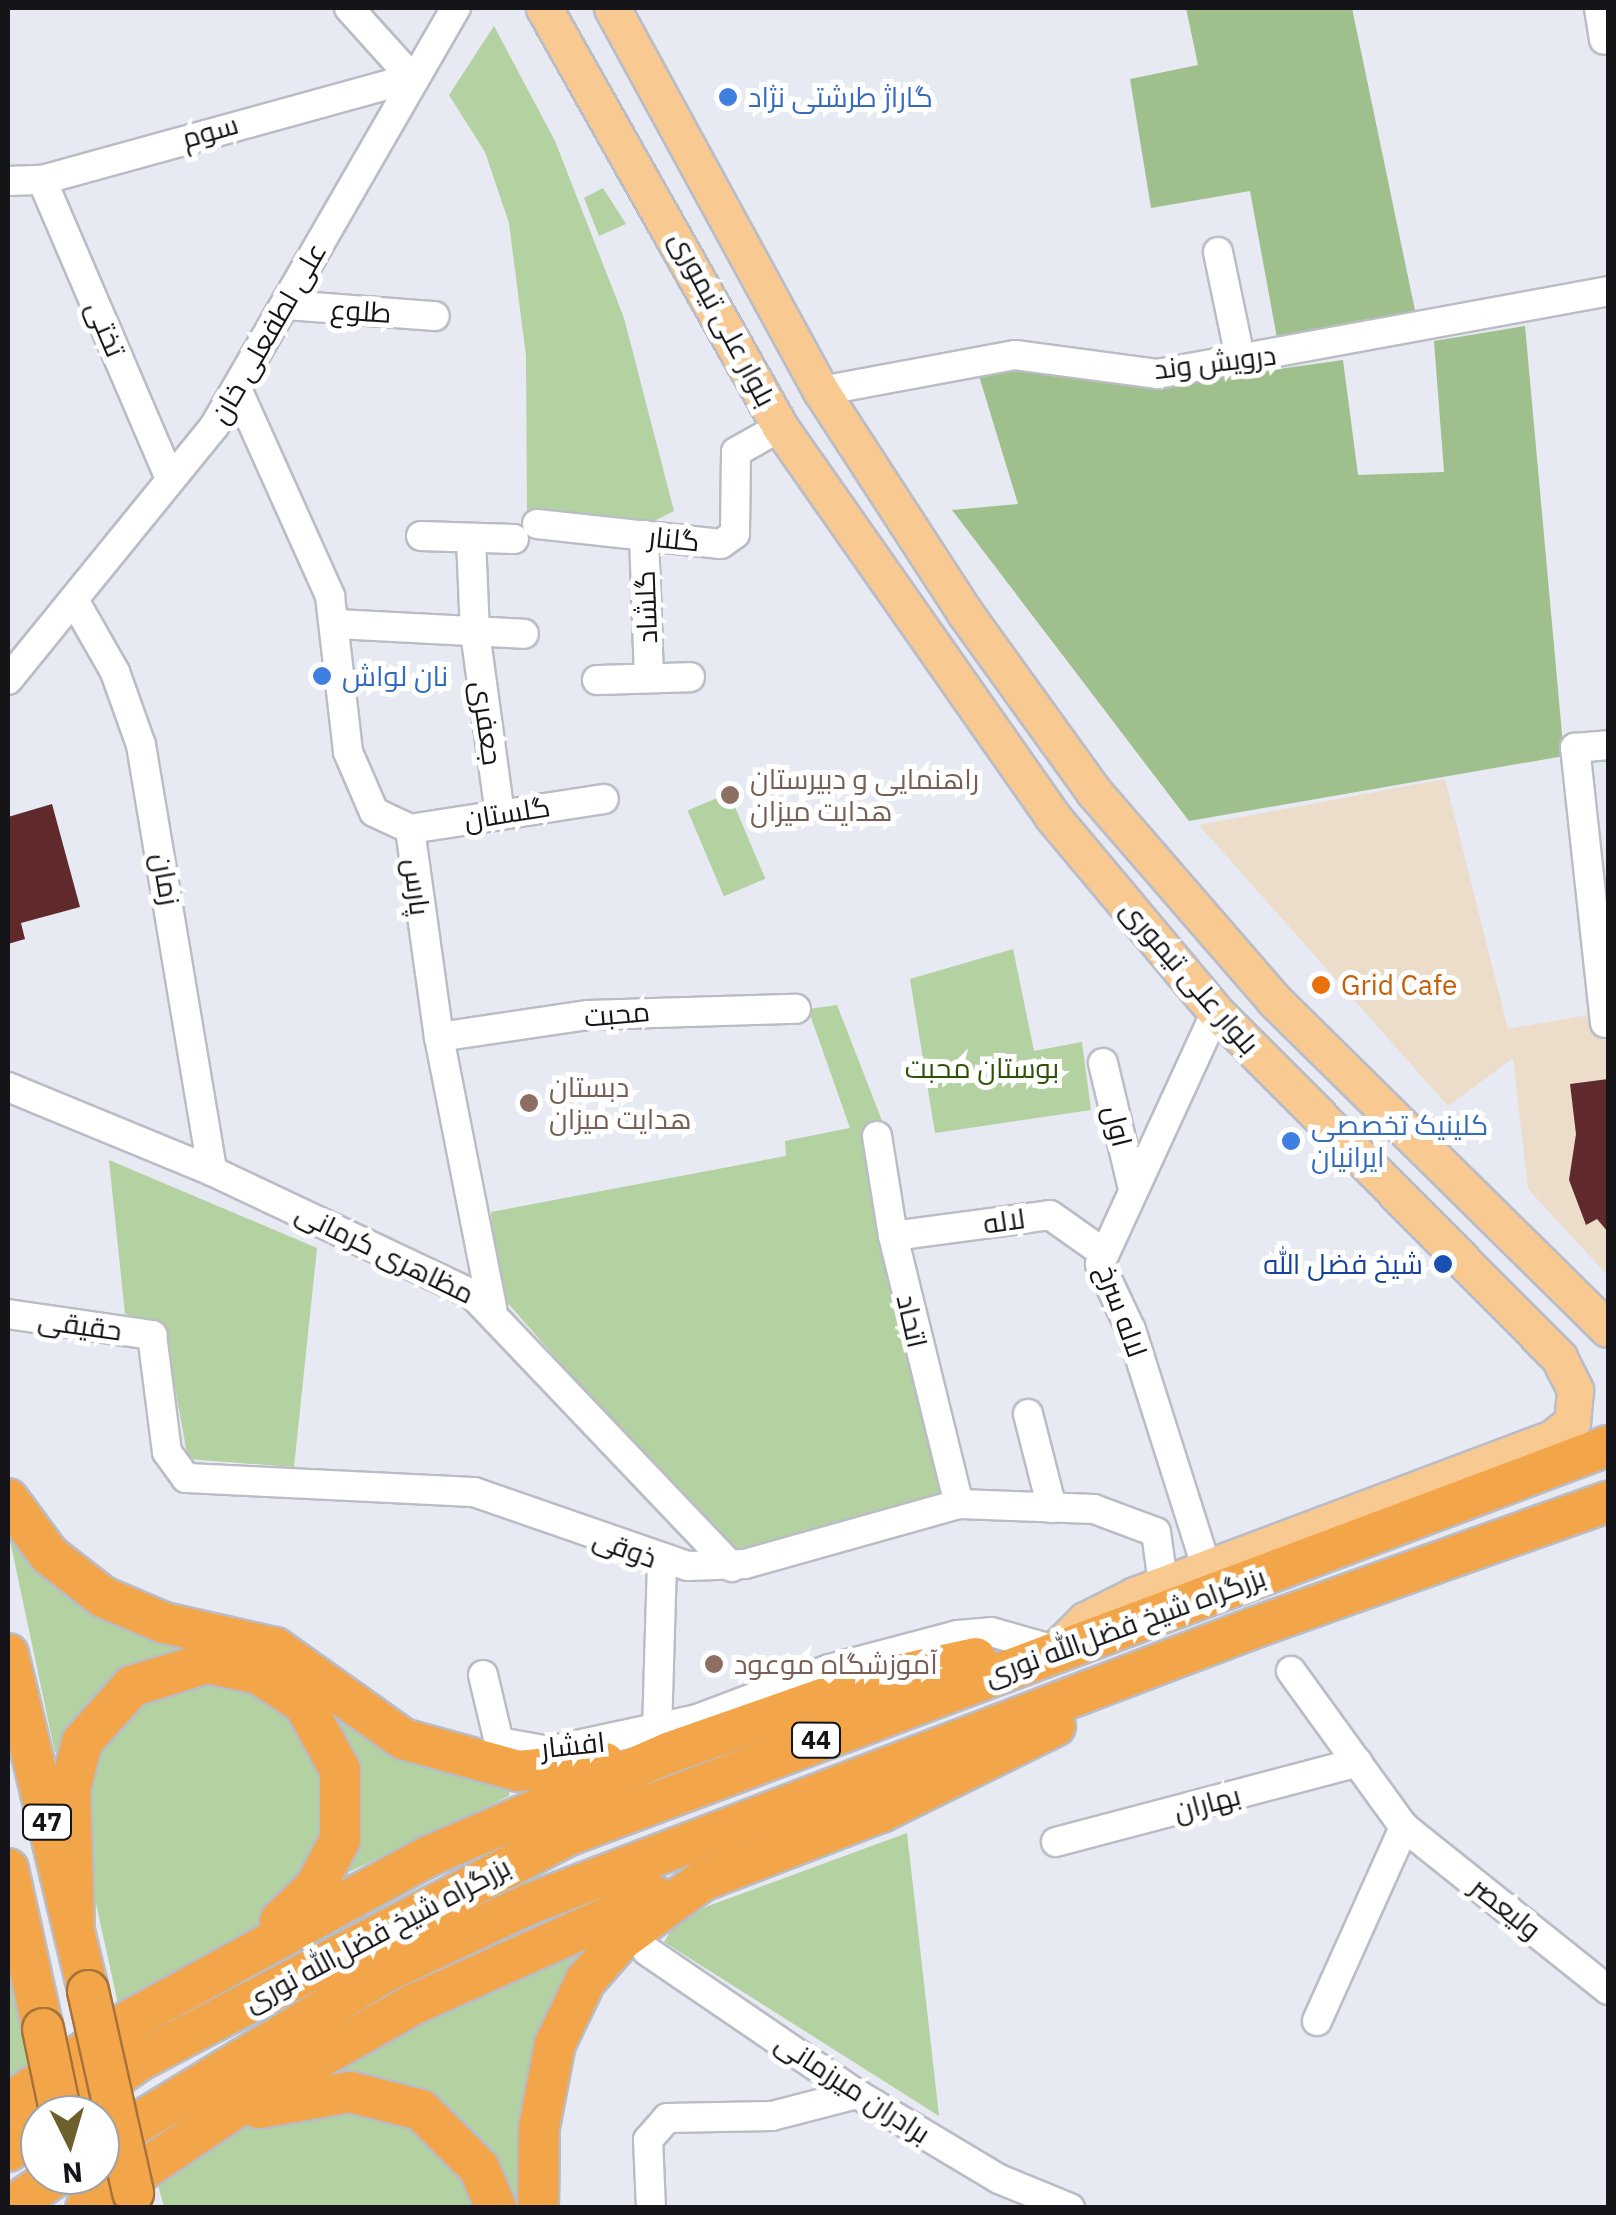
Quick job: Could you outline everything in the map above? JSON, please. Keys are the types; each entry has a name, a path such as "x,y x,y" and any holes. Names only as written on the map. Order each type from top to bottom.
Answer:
{"highway":[{"name":"بزرگراه شیخ فضل‌الله نوری","path":"90,2095 140,2060 569,1835 1608,1446"},
{"path":"8,1499 49,1555 103,1597 164,1623 275,1648 365,1715 444,1756 542,1772 663,1742 880,1679 1055,1650"},
{"name":"بزرگراه شیخ فضل‌الله نوری","path":"120,2134 385,1972 529,1904 1256,1627 1608,1502"},
{"path":"83,2208 208,2126 414,2004 640,1901 882,1812 1256,1627"},
{"name":"47","path":"8,1654 136,2202"},
{"path":"74,1929 70,1790 94,1722 155,1674 232,1666 284,1688 320,1724 340,1770 345,1814 316,1887 235,1962"},
{"path":"8,2104 235,1962 429,1856 663,1742"},
{"name":"47","path":"8,1869 57,2095"},
{"path":"538,2208 544,2083 566,2017 609,1952 702,1881"},
{"path":"8,1960 42,2029"},
{"path":"208,2126 314,2095 388,2098 420,2110 456,2139 496,2208"}],"main road":[{"name":"بلوار علی تیموری","path":"544,8 780,427 1052,816 1216,1012 1559,1358 1571,1380"},
{"name":"بلوار علی تیموری","path":"612,8 821,391 964,614 1094,792 1274,1001 1608,1329"},
{"path":"1533,1256 1608,1343"},
{"path":"1571,1380 1593,1396 1608,1394"},
{"path":"1055,1650 1085,1620 1163,1583 1552,1438 1576,1411 1571,1380"},
{"path":"1544,1526 1608,1525"}],"street":[{"path":"349,8 412,78"},
{"name":"علی لطفعلی خان","path":"8,680 238,392 412,78 456,8"},
{"path":"1599,8 1604,40"},
{"name":"سوم","path":"8,181 42,180 412,78"},
{"name":"تختی","path":"42,180 170,478"},
{"path":"1218,252 1241,362"},
{"name":"درویش‌ وند","path":"821,391 1016,355 1157,374 1241,362 1608,291"},
{"name":"طلوع","path":"287,306 435,316"},
{"name":"پارس","path":"238,392 297,514 336,624 348,752 374,812 410,829 439,1037 492,1308"},
{"name":"گلنار","path":"471,538 526,532 728,540 735,534 736,452 780,427"},
{"path":"421,536 471,538"},
{"name":"گلشاد","path":"644,536 649,678"},
{"name":"جعفری","path":"471,538 475,632 500,814"},
{"name":"زمان","path":"74,600 115,672 142,745 212,1171"},
{"path":"336,624 524,634"},
{"name":"گلشاد","path":"597,680 690,676"},
{"path":"1605,1023 1576,748 1608,746"},
{"name":"گلستان","path":"410,829 604,799"},
{"name":"محبت","path":"439,1037 588,1015 796,1009"},
{"name":"لاله سرخ","path":"1206,1566 1131,1330 1102,1274 1101,1252 1216,1012"},
{"name":"اول","path":"1102,1064 1133,1189"},
{"name":"مظاهری کرمانی","path":"8,1087 212,1171 429,1269 492,1308 732,1567"},
{"name":"اتحاد","path":"876,1136 893,1236 959,1504"},
{"name":"لاله","path":"893,1236 1050,1215 1101,1252"},
{"name":"حقیقی","path":"8,1314 152,1335"},
{"name":"ذوقی","path":"152,1335 168,1452 186,1478 474,1492 662,1563 732,1567 959,1504 1052,1508 1144,1523 1165,1554 1163,1583"},
{"path":"1028,1414 1052,1508"},
{"path":"662,1563 663,1742"},
{"name":"ولیعصر","path":"1290,1671 1404,1827 1608,1990"},
{"name":"افشار","path":"483,1675 492,1729 512,1749 549,1752 663,1742"},
{"name":"بهاران","path":"1056,1842 1358,1762"},
{"path":"1317,2021 1404,1827"},
{"name":"برادران میرزمانی","path":"647,1952 1000,2193 1070,2208"},
{"path":"651,2208 648,2140 667,2118 772,2116 858,2094"}],"shaded area":[{"path":"1445,779 1508,1029 1599,1013 1608,1023 1608,1276 1528,1189 1513,1058 1448,1106 1199,825"}],"green space":[{"path":"1186,8 1352,8 1417,320 1279,349 1250,191 1151,208 1130,79 1198,65"},
{"path":"494,26 555,141 624,318 674,511 640,528 527,512 526,356 509,223 485,152 449,95"},
{"path":"603,188 626,224 599,236 584,198"},
{"path":"1525,326 1564,756 1189,821 952,510 1018,504 979,376 1021,365 1159,386 1343,360 1358,475 1444,472 1434,341"},
{"path":"729,793 765,879 724,896 688,811"},
{"name":"بوستان محبت","path":"1013,949 1034,1051 1082,1042 1091,1110 935,1133 910,979"},
{"path":"837,1005 888,1136 947,1500 732,1560 499,1293 491,1212 786,1156 785,1141 850,1128 808,1009"},
{"path":"109,1160 317,1248 294,1467 188,1459 163,1322 125,1314"},
{"path":"8,1531 100,1611 183,1640 259,1651 395,1745 510,1788 509,1796 347,1873 362,1797 337,1721 261,1660 198,1645 117,1671 55,1753"},
{"path":"183,1674 262,1686 323,1751 330,1839 256,1933 120,2013 79,1826 101,1728"},
{"path":"907,1833 939,2116 664,1942 675,1924 708,1906"},
{"path":"605,1942 528,2207 506,2207 458,2127 265,2097 439,2003"},
{"path":"8,1975 33,2072 8,2088"},
{"path":"312,2102 426,2125 486,2207 164,2207 153,2167 228,2127"}],"building":[{"path":"52,804 80,907 21,923 25,939 8,944 8,817"},
{"path":"1608,1079 1608,1232 1597,1219 1586,1225 1569,1180 1576,1134 1570,1084"}],"place":[{"name":"گاراژ طرشتی نژاد","path":"728,97"},
{"name":"نان لواش","path":"322,676"},
{"name":"راهنمایی و دبیرستان هدایت میزان","path":"730,795"},
{"name":"Grid Cafe","path":"1321,985"},
{"name":"دبستان هدایت میزان","path":"529,1103"},
{"name":"کلینیک تخصصی ایرانیان","path":"1291,1141"},
{"name":"شیخ فضل الله","path":"1443,1264"},
{"name":"آموزشگاه موعود","path":"714,1664"}]}
